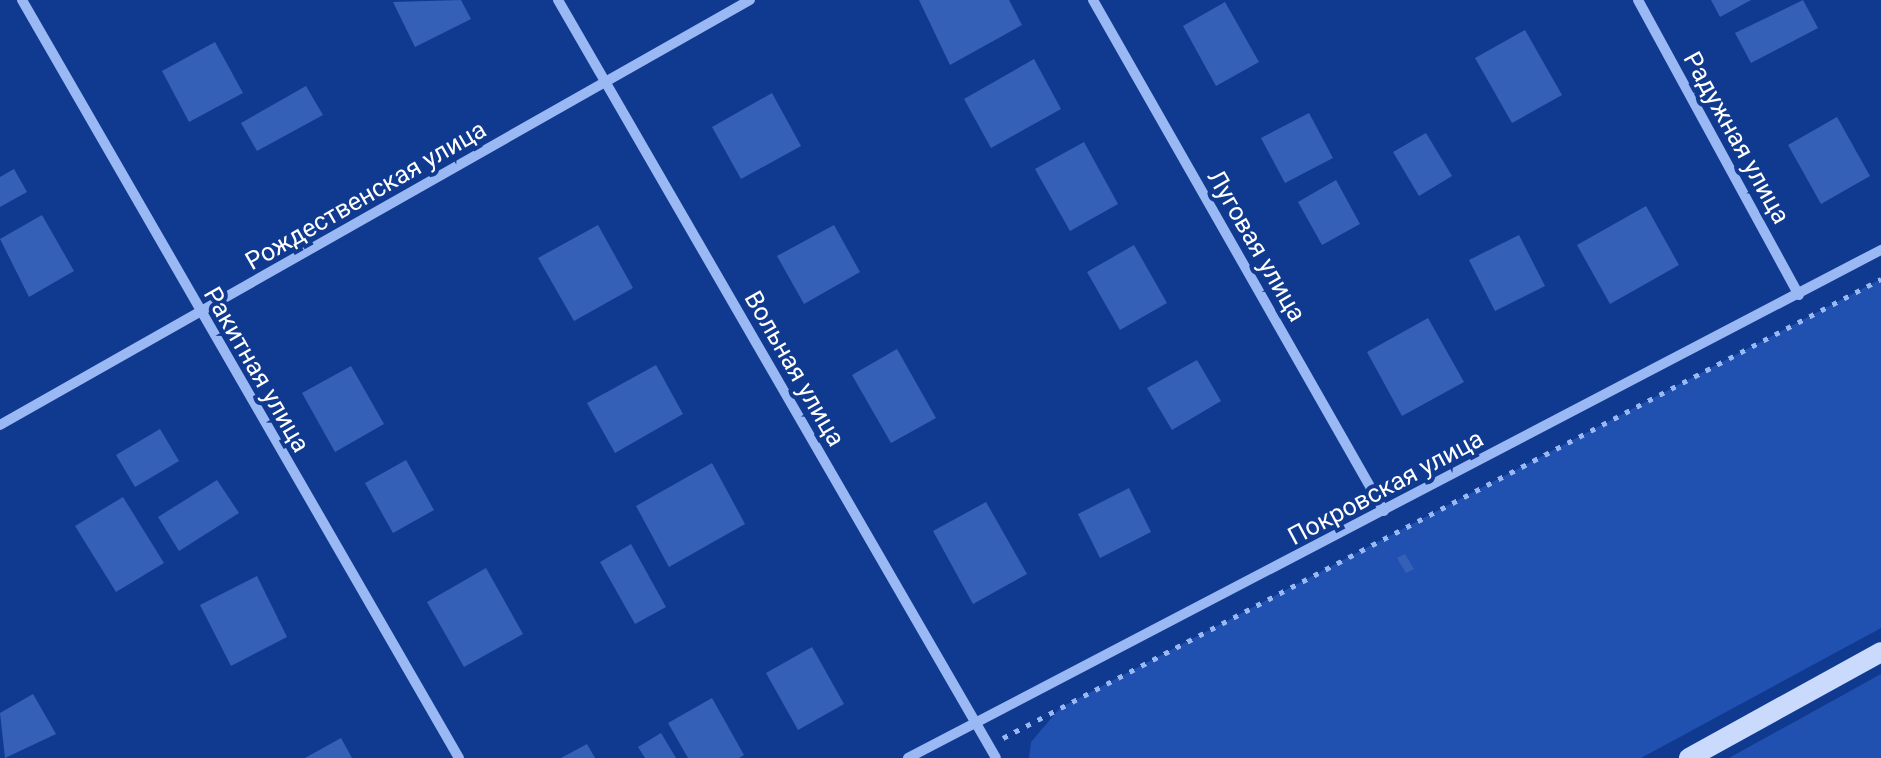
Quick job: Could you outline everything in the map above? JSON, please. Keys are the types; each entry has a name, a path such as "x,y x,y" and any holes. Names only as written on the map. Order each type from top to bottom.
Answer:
{"main road":[{"path":"1689,758 1881,652"}],"street":[{"name":"Ракитная улица","path":"22,0 199,314 460,758"},
{"name":"Вольная улица","path":"558,0 996,758"},
{"name":"Рождественская улица","path":"0,425 750,0"},
{"name":"Луговая улица","path":"1093,0 1384,511"},
{"name":"Радужная улица","path":"1638,0 1799,295"},
{"name":"Покровская улица","path":"908,758 1881,250"}],"path":[{"path":"990,746 1881,279"}],"shaded area":[{"path":"1881,279 1881,628 1641,758 1029,758 1031,742 1060,708"},
{"path":"1881,674 1881,758 1729,758"}],"building":[{"path":"461,0 471,19 415,47 393,2"},
{"path":"919,0 1009,0 1022,25 950,65"},
{"path":"1711,0 1751,0 1720,17"},
{"path":"1803,0 1818,28 1751,63 1735,33"},
{"path":"1225,2 1259,62 1216,86 1183,26"},
{"path":"1525,30 1562,95 1512,123 1475,58"},
{"path":"215,42 243,93 189,122 162,71"},
{"path":"1034,59 1061,109 991,148 964,99"},
{"path":"306,86 323,115 257,151 241,123"},
{"path":"772,93 801,146 741,179 712,127"},
{"path":"1309,113 1333,158 1285,183 1261,138"},
{"path":"1837,117 1870,176 1821,204 1788,145"},
{"path":"1426,133 1452,176 1419,196 1393,152"},
{"path":"1084,142 1118,204 1070,231 1035,169"},
{"path":"14,169 27,192 0,207 0,177"},
{"path":"1336,180 1360,224 1322,245 1298,202"},
{"path":"1646,206 1679,265 1610,304 1577,245"},
{"path":"42,215 74,271 29,297 0,239"},
{"path":"598,225 633,288 574,321 538,258"},
{"path":"834,225 860,272 804,304 777,256"},
{"path":"1519,235 1545,286 1495,311 1469,260"},
{"path":"1134,245 1167,303 1120,330 1087,272"},
{"path":"1428,318 1464,382 1402,416 1367,352"},
{"path":"897,349 936,418 891,443 852,375"},
{"path":"1197,360 1221,401 1172,430 1147,388"},
{"path":"656,365 683,414 615,453 587,403"},
{"path":"351,366 384,424 335,452 302,393"},
{"path":"160,429 179,461 135,487 116,455"},
{"path":"406,460 434,510 393,533 365,483"},
{"path":"712,463 745,524 669,567 636,506"},
{"path":"217,480 239,513 179,551 158,517"},
{"path":"1129,488 1151,532 1100,558 1078,514"},
{"path":"123,497 164,563 116,592 75,526"},
{"path":"986,502 1027,574 973,604 933,531"},
{"path":"631,544 666,607 635,624 600,562"},
{"path":"1405,554 1414,569 1406,573 1397,558"},
{"path":"486,568 523,634 464,667 427,602"},
{"path":"257,576 287,637 231,666 200,605"},
{"path":"812,647 844,704 798,730 766,673"},
{"path":"33,694 56,734 5,758 0,713"},
{"path":"712,698 744,755 739,758 688,758 668,723"},
{"path":"661,733 676,758 645,758 638,747"},
{"path":"341,738 352,758 305,758"},
{"path":"587,744 595,758 561,758"}]}
